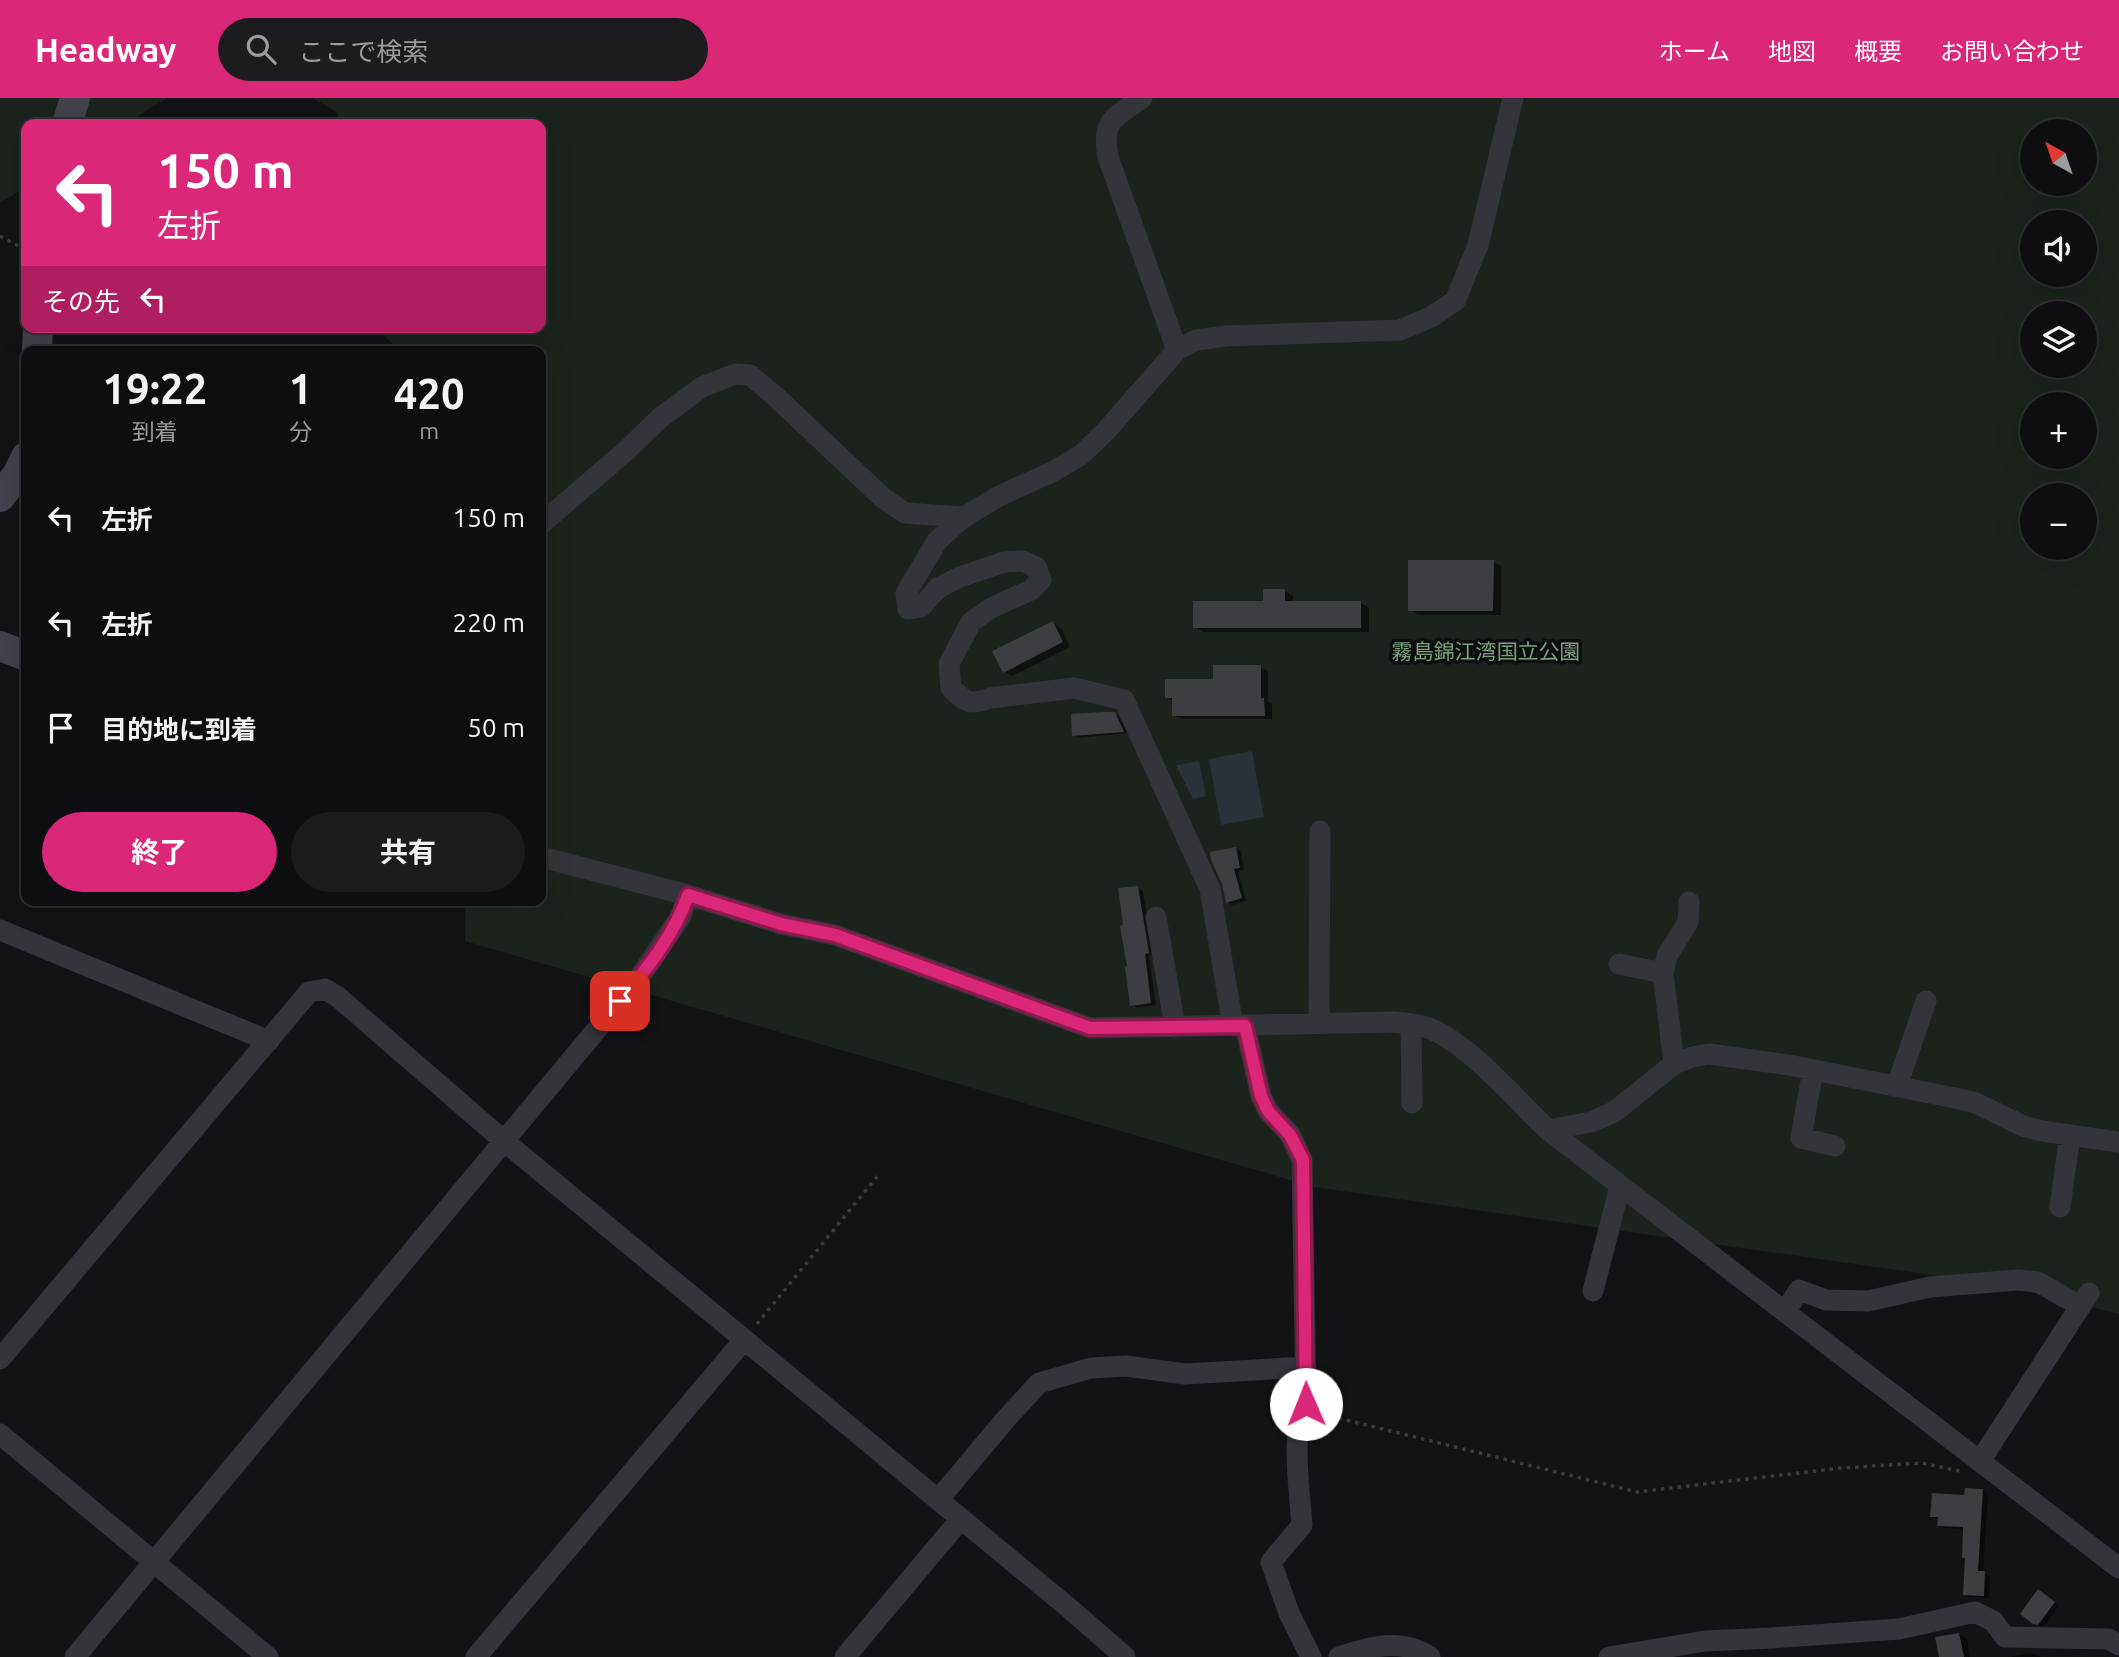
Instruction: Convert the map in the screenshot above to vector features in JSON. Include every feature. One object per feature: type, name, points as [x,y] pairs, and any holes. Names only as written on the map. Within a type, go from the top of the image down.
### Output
[{"type":"street","points":[[69,119],[75,98]]},
{"type":"street","points":[[1311,1657],[1289,1613],[1271,1562],[1302,1525],[1297,1447],[1306,1404],[1303,1160],[1290,1135],[1268,1111],[1261,1096],[1239,1026],[1210,889],[1124,700],[1074,688],[990,698],[978,703],[964,701],[951,688],[949,664],[971,622],[991,608],[1031,590],[1041,580],[1036,567],[1023,561],[1004,562],[982,569],[938,588],[920,607],[908,609],[906,593],[937,541],[964,517],[999,496],[1052,472],[1081,455],[1177,351],[1196,340],[1226,336],[1400,330],[1431,317],[1455,301],[1478,245],[1513,98]]},
{"type":"street","points":[[1135,100],[1110,122],[1105,138],[1108,157],[1177,351]]},
{"type":"street","points":[[546,520],[660,418],[702,387],[735,374],[750,376],[775,396],[883,498],[905,513],[964,517]]},
{"type":"street","points":[[0,497],[21,468]]},
{"type":"street","points":[[0,646],[21,654]]},
{"type":"street","points":[[1319,1023],[1320,831]]},
{"type":"street","points":[[546,858],[688,895],[781,924],[835,935],[1090,1028],[1394,1022],[1426,1027],[1454,1041],[1548,1130],[2119,1568]]},
{"type":"street","points":[[75,1657],[637,981],[681,916],[688,895]]},
{"type":"street","points":[[1674,1064],[1663,973],[1667,956],[1688,922],[1689,902]]},
{"type":"street","points":[[1156,917],[1175,1027]]},
{"type":"street","points":[[0,930],[269,1041]]},
{"type":"street","points":[[1619,964],[1663,973]]},
{"type":"street","points":[[0,1359],[309,992],[326,989],[1125,1657]]},
{"type":"street","points":[[1898,1086],[1926,1001]]},
{"type":"street","points":[[1411,1025],[1412,1103]]},
{"type":"street","points":[[1548,1130],[1591,1122],[1614,1112],[1674,1064],[1692,1056],[1709,1054],[1898,1086],[1976,1103],[2023,1126],[2119,1142]]},
{"type":"street","points":[[1813,1070],[1801,1138],[1835,1146]]},
{"type":"street","points":[[2060,1207],[2070,1135]]},
{"type":"street","points":[[1593,1291],[1620,1186]]},
{"type":"street","points":[[1785,1312],[1799,1290],[1826,1300],[1868,1301],[1930,1287],[2018,1280],[2038,1282],[2085,1300],[1983,1464]]},
{"type":"street","points":[[476,1657],[744,1340]]},
{"type":"street","points":[[938,1500],[1039,1383],[1091,1368],[1126,1366],[1185,1374],[1306,1367]]},
{"type":"street","points":[[0,1434],[268,1657]]},
{"type":"street","points":[[845,1657],[960,1520]]},
{"type":"street","points":[[1609,1657],[1705,1641],[1899,1629],[1975,1612],[1993,1621],[2005,1637],[2109,1639],[2119,1645]]},
{"type":"street","points":[[1339,1657],[1389,1644],[1418,1649],[1430,1657]]},
{"type":"path","points":[[0,236],[21,247]]},
{"type":"path","points":[[744,1340],[880,1173]]},
{"type":"path","points":[[1303,1410],[1637,1492],[1841,1468],[1922,1463],[1976,1474],[1983,1464]]},
{"type":"green space","points":[[0,98],[167,98],[133,119],[21,119],[21,190],[0,203]]},
{"type":"green space","name":"霧島錦江湾国立公園","points":[[313,98],[2119,98],[2119,1314],[2002,1285],[1314,1187],[465,941],[465,906],[546,906],[546,346],[395,346],[381,333],[546,333],[546,119],[338,119],[338,113]]},
{"type":"shaded area","points":[[1252,751],[1264,817],[1221,825],[1209,759]]},
{"type":"shaded area","points":[[1199,761],[1206,796],[1193,799],[1176,765]]},
{"type":"building","points":[[1408,560],[1494,560],[1493,611],[1408,611]]},
{"type":"building","points":[[1263,589],[1285,589],[1285,601],[1361,601],[1361,628],[1193,628],[1193,601],[1263,601]]},
{"type":"building","points":[[1053,621],[1063,642],[1003,673],[992,651]]},
{"type":"building","points":[[1213,665],[1261,665],[1261,698],[1264,698],[1265,716],[1172,716],[1172,698],[1165,698],[1165,679],[1213,679]]},
{"type":"building","points":[[1115,712],[1124,732],[1072,736],[1071,714]]},
{"type":"building","points":[[1236,847],[1240,868],[1234,869],[1242,898],[1226,903],[1210,852]]},
{"type":"building","points":[[1138,886],[1149,953],[1145,954],[1151,1003],[1130,1006],[1118,888]]},
{"type":"building","points":[[1965,1488],[1983,1489],[1978,1571],[1985,1571],[1984,1596],[1963,1595],[1963,1527],[1937,1526],[1938,1517],[1930,1517],[1932,1493],[1964,1495]]},
{"type":"building","points":[[2038,1589],[2055,1602],[2038,1625],[2020,1614]]},
{"type":"building","points":[[1959,1633],[1964,1657],[1939,1657],[1935,1637]]},
{"type":"route","points":[[620,1001],[637,981],[681,916],[688,895],[781,924],[835,935],[1090,1028],[1245,1026],[1261,1096],[1268,1111],[1290,1135],[1303,1160],[1306,1404]]}]
